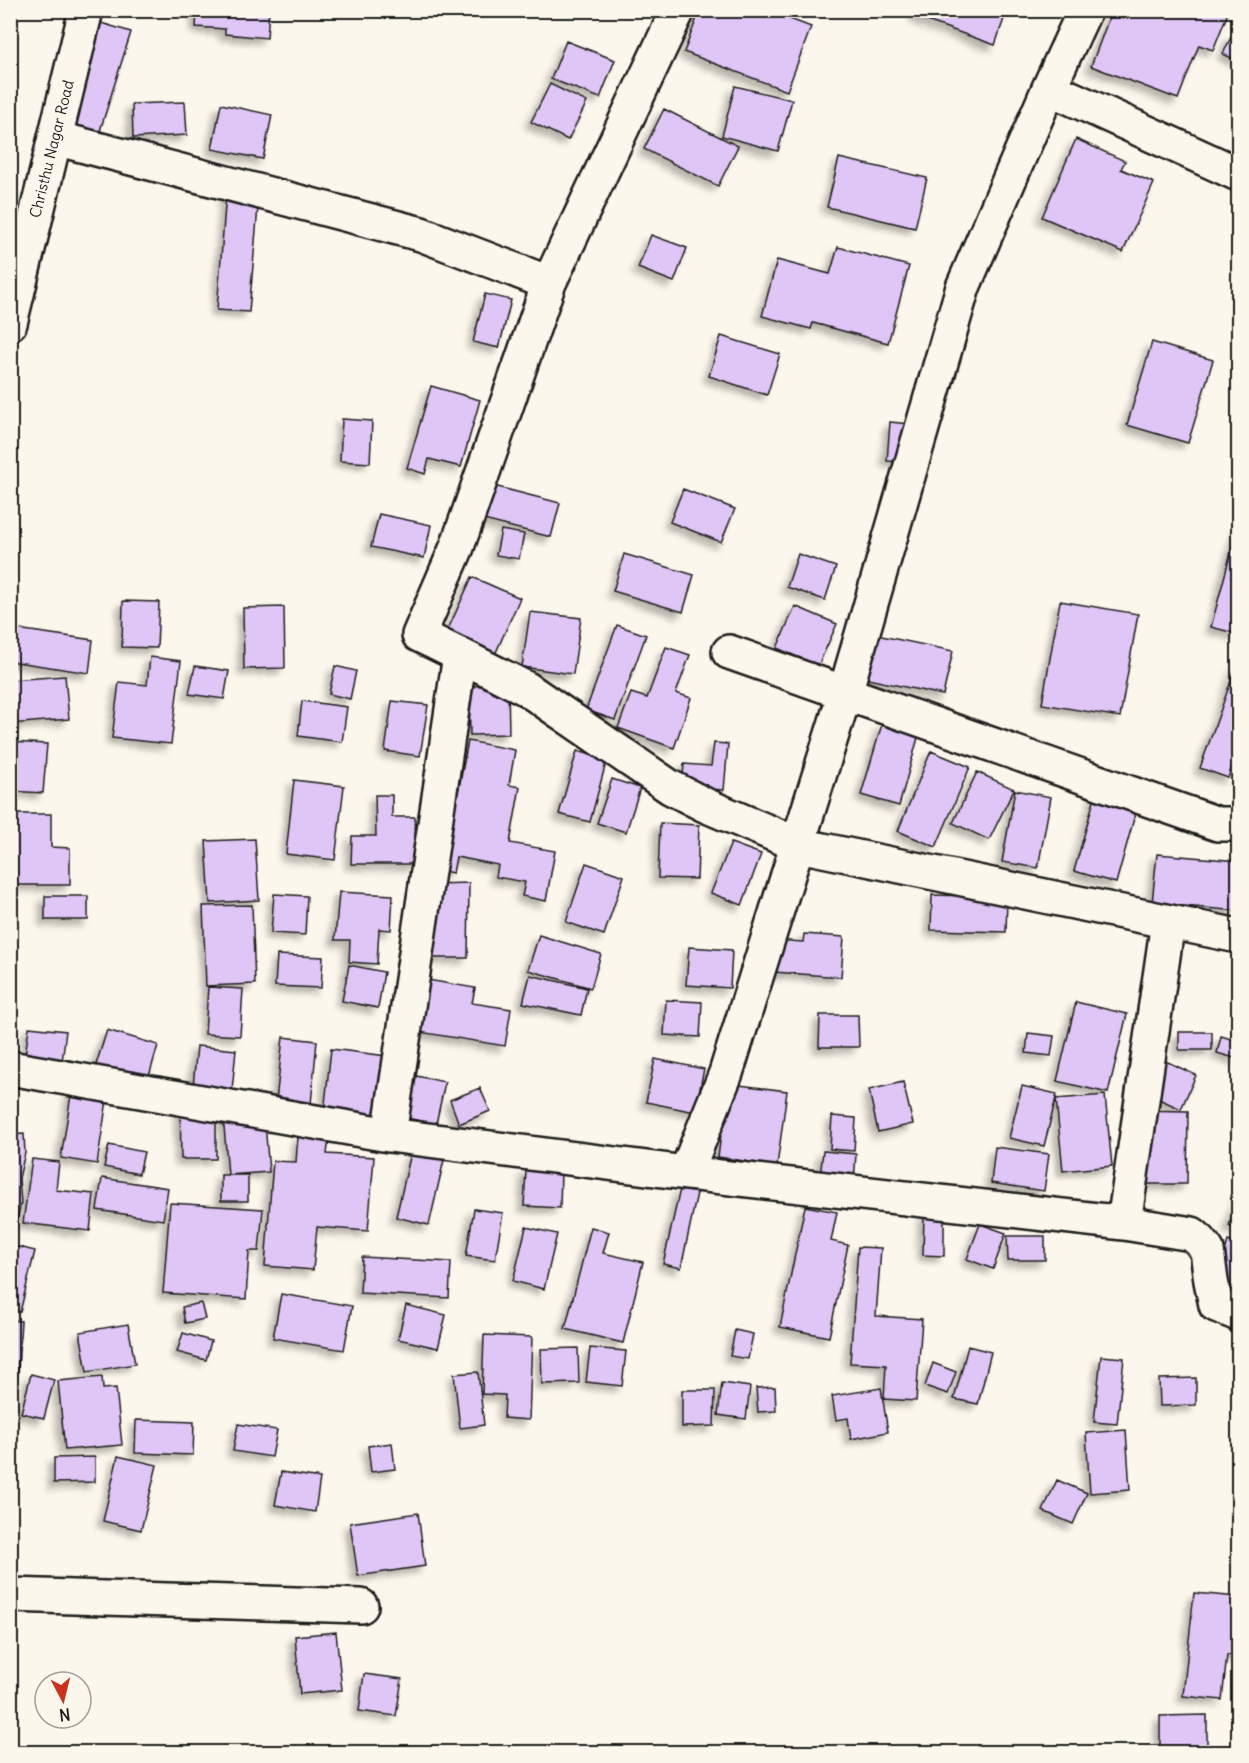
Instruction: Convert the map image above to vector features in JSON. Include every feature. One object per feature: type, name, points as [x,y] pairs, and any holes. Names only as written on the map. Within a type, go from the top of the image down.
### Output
[{"type":"street","name":"Christhu Nagar Road","points":[[10,323],[86,10]]},
{"type":"street","points":[[678,10],[549,283],[457,547],[419,635],[527,689],[670,786],[705,805],[799,845],[1239,936]]},
{"type":"street","points":[[686,1173],[726,1073],[799,845],[963,287],[1085,10]]},
{"type":"street","points":[[1049,88],[1239,174]]},
{"type":"street","points":[[55,138],[421,234],[549,283]]},
{"type":"street","points":[[729,652],[1218,824],[1239,824]]},
{"type":"street","points":[[389,1135],[460,655]]},
{"type":"street","points":[[1124,1223],[1168,922]]},
{"type":"street","points":[[10,1068],[389,1135],[686,1173],[1124,1223],[1192,1234],[1208,1250],[1216,1305],[1239,1314]]},
{"type":"street","points":[[10,1595],[362,1606]]},
{"type":"building","points":[[197,10],[269,10],[267,38],[225,34],[225,29],[196,27]]},
{"type":"building","points":[[700,10],[766,10],[811,27],[787,91],[684,52]]},
{"type":"building","points":[[918,10],[1007,10],[995,45],[916,17]]},
{"type":"building","points":[[1112,10],[1229,10],[1213,50],[1199,45],[1178,99],[1091,66]]},
{"type":"building","points":[[88,19],[131,32],[99,134],[56,121]]},
{"type":"building","points":[[1232,35],[1238,38],[1238,61],[1223,54]]},
{"type":"building","points":[[566,41],[615,60],[600,98],[551,79]]},
{"type":"building","points":[[550,84],[587,102],[568,140],[531,122]]},
{"type":"building","points":[[735,86],[792,100],[778,151],[722,136]]},
{"type":"building","points":[[185,102],[187,135],[133,138],[132,104]]},
{"type":"building","points":[[221,104],[272,115],[263,159],[212,149]]},
{"type":"building","points":[[664,109],[738,146],[718,186],[644,149]]},
{"type":"building","points":[[1076,139],[1125,161],[1121,169],[1154,183],[1123,252],[1042,217]]},
{"type":"building","points":[[839,158],[927,178],[915,228],[827,207]]},
{"type":"building","points":[[226,193],[259,195],[249,312],[217,310]]},
{"type":"building","points":[[651,235],[687,248],[674,282],[638,268]]},
{"type":"building","points":[[838,247],[909,266],[888,343],[813,323],[811,329],[762,316],[777,260],[830,274]]},
{"type":"building","points":[[485,294],[511,300],[499,348],[473,342]]},
{"type":"building","points":[[721,336],[780,354],[767,395],[709,376]]},
{"type":"building","points":[[1152,342],[1213,360],[1188,443],[1127,425]]},
{"type":"building","points":[[431,386],[480,400],[461,467],[429,459],[425,474],[407,468]]},
{"type":"building","points":[[342,419],[372,421],[370,463],[340,461]]},
{"type":"building","points":[[890,422],[909,424],[906,462],[887,461]]},
{"type":"building","points":[[478,482],[560,503],[551,537],[468,516]]},
{"type":"building","points":[[683,489],[735,509],[721,542],[670,522]]},
{"type":"building","points":[[379,514],[431,525],[424,558],[371,547]]},
{"type":"building","points":[[1238,526],[1238,634],[1211,627]]},
{"type":"building","points":[[501,530],[524,534],[519,559],[496,555]]},
{"type":"building","points":[[624,554],[694,575],[683,612],[613,591]]},
{"type":"building","points":[[798,554],[836,567],[825,600],[787,587]]},
{"type":"building","points":[[472,577],[520,598],[493,659],[444,638]]},
{"type":"building","points":[[123,601],[159,602],[157,648],[122,647]]},
{"type":"building","points":[[1060,601],[1138,614],[1120,717],[1042,704]]},
{"type":"building","points":[[795,606],[837,624],[818,666],[777,648]]},
{"type":"building","points":[[284,607],[285,668],[244,669],[243,608]]},
{"type":"building","points":[[530,612],[581,618],[573,674],[522,667]]},
{"type":"building","points":[[617,625],[646,635],[615,720],[586,710]]},
{"type":"building","points":[[10,628],[93,640],[89,673],[10,661]]},
{"type":"building","points":[[872,634],[953,651],[943,695],[863,678]]},
{"type":"building","points":[[666,647],[690,655],[676,693],[691,698],[674,748],[618,728],[631,693],[647,698]]},
{"type":"building","points":[[150,657],[181,661],[171,744],[112,738],[119,682],[147,685]]},
{"type":"building","points":[[1237,664],[1238,750],[1228,778],[1200,768]]},
{"type":"building","points":[[195,666],[229,671],[224,699],[189,694]]},
{"type":"building","points":[[335,666],[356,671],[350,699],[329,694]]},
{"type":"building","points":[[65,676],[69,719],[10,724],[10,680]]},
{"type":"building","points":[[508,685],[509,734],[470,735],[469,686]]},
{"type":"building","points":[[302,701],[347,707],[342,742],[298,736]]},
{"type":"building","points":[[392,701],[428,705],[420,756],[385,751]]},
{"type":"building","points":[[882,724],[919,734],[899,806],[861,795]]},
{"type":"building","points":[[468,741],[515,750],[509,785],[520,787],[510,843],[555,851],[546,901],[522,896],[525,882],[496,877],[498,865],[456,857],[453,873],[443,871]]},
{"type":"building","points":[[10,742],[47,744],[43,793],[10,791]]},
{"type":"building","points":[[714,743],[728,744],[724,790],[682,787],[684,764],[711,766]]},
{"type":"building","points":[[577,751],[607,759],[590,822],[559,814]]},
{"type":"building","points":[[931,751],[970,767],[936,847],[898,831]]},
{"type":"building","points":[[977,772],[1014,789],[989,840],[953,823]]},
{"type":"building","points":[[612,779],[640,788],[626,832],[597,823]]},
{"type":"building","points":[[294,780],[344,786],[335,860],[286,854]]},
{"type":"building","points":[[1015,790],[1051,797],[1038,868],[1002,862]]},
{"type":"building","points":[[1096,793],[1138,804],[1116,883],[1074,871]]},
{"type":"building","points":[[375,795],[392,795],[392,817],[415,817],[416,864],[351,864],[352,836],[376,836]]},
{"type":"building","points":[[10,814],[51,814],[51,847],[70,848],[70,885],[10,885]]},
{"type":"building","points":[[660,823],[699,825],[697,879],[658,878]]},
{"type":"building","points":[[255,839],[259,900],[210,903],[206,841]]},
{"type":"building","points":[[731,843],[761,854],[742,905],[711,893]]},
{"type":"building","points":[[1157,854],[1238,861],[1238,911],[1152,903]]},
{"type":"building","points":[[586,863],[624,876],[604,935],[566,922]]},
{"type":"building","points":[[469,883],[468,958],[432,958],[433,884]]},
{"type":"building","points":[[339,892],[393,895],[391,930],[379,929],[377,964],[349,962],[350,940],[335,940]]},
{"type":"building","points":[[274,894],[307,896],[305,935],[271,933]]},
{"type":"building","points":[[932,895],[1007,897],[1006,932],[931,930]]},
{"type":"building","points":[[45,896],[88,896],[88,920],[45,920]]},
{"type":"building","points":[[252,905],[255,984],[206,986],[203,906]]},
{"type":"building","points":[[804,934],[844,937],[841,977],[760,971],[762,939],[803,942]]},
{"type":"building","points":[[539,935],[601,954],[591,988],[528,970]]},
{"type":"building","points":[[689,947],[732,950],[730,988],[686,985]]},
{"type":"building","points":[[277,955],[323,957],[321,988],[275,986]]},
{"type":"building","points":[[349,965],[384,972],[378,1008],[342,1001]]},
{"type":"building","points":[[530,975],[587,988],[581,1015],[523,1003]]},
{"type":"building","points":[[416,978],[475,988],[472,1003],[511,1009],[505,1046],[407,1030]]},
{"type":"building","points":[[208,987],[243,989],[240,1036],[205,1034]]},
{"type":"building","points":[[666,1000],[702,1002],[700,1037],[664,1035]]},
{"type":"building","points":[[1076,1002],[1127,1014],[1108,1093],[1057,1081]]},
{"type":"building","points":[[820,1015],[858,1015],[859,1047],[819,1047]]},
{"type":"building","points":[[10,1022],[18,1023],[12,1057],[10,1057]]},
{"type":"building","points":[[29,1027],[66,1031],[61,1069],[24,1064]]},
{"type":"building","points":[[107,1030],[158,1045],[147,1083],[95,1068]]},
{"type":"building","points":[[1179,1032],[1212,1032],[1212,1050],[1179,1050]]},
{"type":"building","points":[[1028,1033],[1054,1036],[1051,1056],[1026,1053]]},
{"type":"building","points":[[1221,1036],[1238,1041],[1238,1059],[1217,1053]]},
{"type":"building","points":[[283,1037],[317,1041],[311,1104],[276,1101]]},
{"type":"building","points":[[197,1046],[236,1050],[232,1090],[193,1086]]},
{"type":"building","points":[[331,1049],[387,1056],[379,1120],[324,1113]]},
{"type":"building","points":[[1157,1057],[1196,1075],[1181,1109],[1141,1091]]},
{"type":"building","points":[[655,1059],[704,1069],[695,1112],[646,1102]]},
{"type":"building","points":[[407,1074],[445,1082],[436,1124],[397,1116]]},
{"type":"building","points":[[903,1082],[913,1124],[878,1132],[869,1090]]},
{"type":"building","points":[[731,1084],[787,1091],[777,1166],[718,1157]]},
{"type":"building","points":[[1022,1086],[1057,1094],[1044,1146],[1009,1138]]},
{"type":"building","points":[[480,1088],[490,1111],[459,1124],[450,1100]]},
{"type":"building","points":[[72,1089],[108,1094],[97,1164],[61,1158]]},
{"type":"building","points":[[1105,1095],[1112,1166],[1063,1171],[1056,1099]]},
{"type":"building","points":[[180,1100],[216,1100],[216,1159],[181,1159]]},
{"type":"building","points":[[1136,1110],[1188,1111],[1187,1184],[1134,1184]]},
{"type":"building","points":[[264,1111],[269,1172],[228,1175],[223,1114]]},
{"type":"building","points":[[832,1116],[856,1118],[854,1151],[830,1149]]},
{"type":"building","points":[[24,1134],[25,1153],[19,1178],[21,1203],[11,1245],[35,1251],[20,1312],[10,1310],[10,1135]]},
{"type":"building","points":[[298,1136],[329,1138],[327,1154],[374,1157],[368,1231],[317,1227],[313,1270],[265,1266],[273,1161],[296,1162]]},
{"type":"building","points":[[109,1145],[144,1152],[139,1174],[104,1167]]},
{"type":"building","points":[[995,1147],[1049,1154],[1044,1191],[991,1183]]},
{"type":"building","points":[[823,1151],[856,1154],[854,1181],[820,1177]]},
{"type":"building","points":[[411,1153],[444,1160],[429,1225],[396,1217]]},
{"type":"building","points":[[32,1159],[59,1162],[56,1190],[94,1194],[90,1231],[23,1223]]},
{"type":"building","points":[[526,1170],[561,1171],[560,1208],[524,1206]]},
{"type":"building","points":[[221,1175],[248,1175],[248,1201],[221,1201]]},
{"type":"building","points":[[102,1178],[168,1188],[163,1220],[97,1210]]},
{"type":"building","points":[[680,1189],[697,1193],[681,1268],[663,1264]]},
{"type":"building","points":[[1238,1195],[1238,1229],[1229,1226]]},
{"type":"building","points":[[170,1203],[263,1209],[259,1251],[249,1251],[246,1299],[163,1293]]},
{"type":"building","points":[[805,1206],[837,1212],[831,1241],[848,1245],[829,1337],[780,1327]]},
{"type":"building","points":[[474,1209],[503,1213],[495,1260],[466,1256]]},
{"type":"building","points":[[924,1214],[944,1214],[944,1256],[923,1255]]},
{"type":"building","points":[[980,1224],[1006,1233],[993,1269],[967,1259]]},
{"type":"building","points":[[526,1227],[557,1234],[544,1289],[513,1281]]},
{"type":"building","points":[[591,1227],[609,1232],[603,1253],[643,1262],[623,1343],[565,1329]]},
{"type":"building","points":[[1007,1236],[1045,1236],[1045,1260],[1008,1260]]},
{"type":"building","points":[[1228,1241],[1238,1244],[1238,1294],[1215,1287]]},
{"type":"building","points":[[858,1247],[881,1248],[876,1316],[922,1319],[916,1401],[884,1399],[886,1365],[850,1363]]},
{"type":"building","points":[[362,1257],[451,1262],[449,1298],[360,1293]]},
{"type":"building","points":[[281,1294],[352,1306],[344,1350],[273,1338]]},
{"type":"building","points":[[201,1303],[205,1319],[185,1323],[182,1307]]},
{"type":"building","points":[[406,1305],[446,1315],[438,1348],[398,1339]]},
{"type":"building","points":[[10,1320],[21,1321],[15,1415],[10,1415]]},
{"type":"building","points":[[128,1324],[135,1364],[87,1372],[80,1332]]},
{"type":"building","points":[[735,1330],[753,1334],[748,1359],[730,1356]]},
{"type":"building","points":[[183,1333],[211,1341],[206,1360],[177,1352]]},
{"type":"building","points":[[484,1335],[532,1337],[529,1420],[504,1418],[505,1395],[482,1394]]},
{"type":"building","points":[[968,1346],[991,1352],[978,1404],[954,1399]]},
{"type":"building","points":[[578,1348],[579,1383],[542,1384],[541,1349]]},
{"type":"building","points":[[590,1348],[626,1351],[622,1386],[586,1382]]},
{"type":"building","points":[[1101,1356],[1124,1358],[1117,1424],[1094,1422]]},
{"type":"building","points":[[933,1363],[956,1372],[948,1394],[925,1386]]},
{"type":"building","points":[[478,1372],[484,1425],[460,1428],[454,1374]]},
{"type":"building","points":[[31,1374],[54,1380],[44,1418],[21,1413]]},
{"type":"building","points":[[102,1377],[103,1389],[116,1388],[122,1445],[65,1450],[58,1381]]},
{"type":"building","points":[[1196,1378],[1196,1405],[1160,1406],[1159,1379]]},
{"type":"building","points":[[722,1383],[750,1387],[746,1419],[718,1415]]},
{"type":"building","points":[[775,1387],[776,1411],[758,1412],[756,1388]]},
{"type":"building","points":[[881,1388],[888,1432],[851,1439],[848,1418],[836,1420],[832,1396]]},
{"type":"building","points":[[682,1390],[715,1390],[714,1426],[682,1427]]},
{"type":"building","points":[[136,1420],[194,1422],[193,1455],[135,1453]]},
{"type":"building","points":[[238,1424],[277,1430],[272,1457],[233,1451]]},
{"type":"building","points":[[1126,1430],[1130,1490],[1090,1493],[1086,1433]]},
{"type":"building","points":[[392,1443],[395,1469],[371,1472],[368,1446]]},
{"type":"building","points":[[118,1456],[157,1465],[141,1530],[103,1521]]},
{"type":"building","points":[[95,1457],[95,1482],[54,1483],[54,1458]]},
{"type":"building","points":[[281,1472],[320,1478],[315,1512],[275,1505]]},
{"type":"building","points":[[1057,1480],[1087,1493],[1073,1524],[1043,1511]]},
{"type":"building","points":[[418,1513],[425,1566],[358,1576],[350,1523]]},
{"type":"building","points":[[1194,1593],[1238,1597],[1238,1656],[1227,1655],[1222,1700],[1183,1696]]},
{"type":"building","points":[[336,1632],[342,1690],[300,1694],[295,1636]]},
{"type":"building","points":[[364,1674],[402,1679],[396,1716],[359,1711]]},
{"type":"building","points":[[1207,1715],[1207,1752],[1160,1752],[1160,1716]]}]
